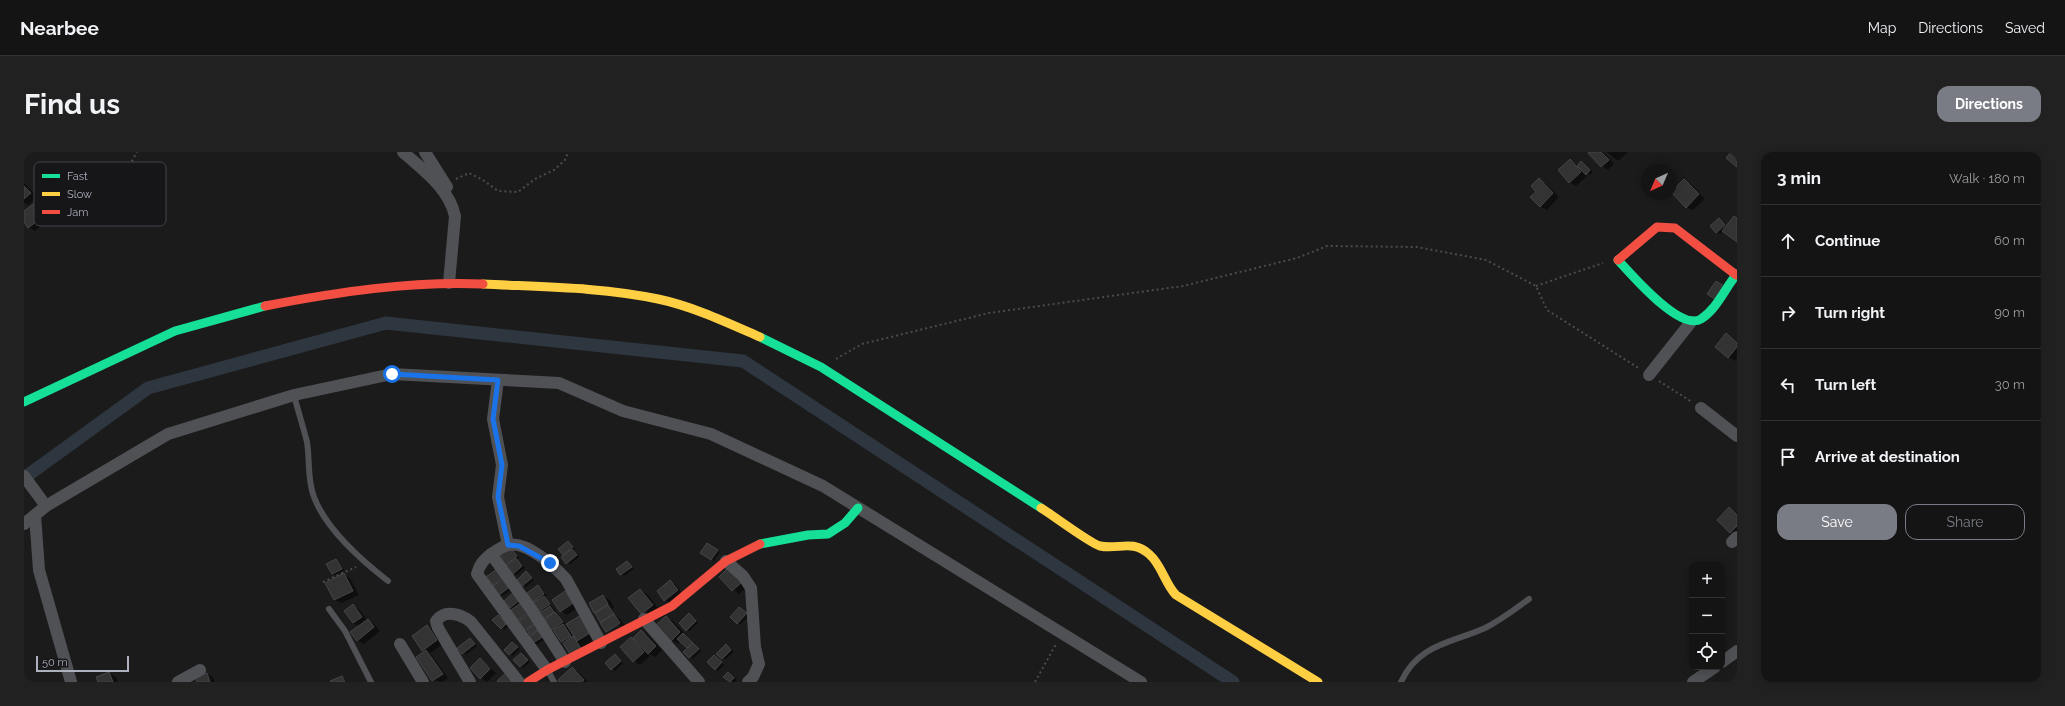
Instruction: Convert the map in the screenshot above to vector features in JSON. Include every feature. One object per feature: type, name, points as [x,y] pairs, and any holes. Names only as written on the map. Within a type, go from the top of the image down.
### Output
[{"type":"street","points":[[403,152],[422,168],[449,198]]},
{"type":"street","points":[[425,152],[446,185],[455,216],[449,283]]},
{"type":"street","points":[[1666,226],[1675,228],[1736,274],[1705,316],[1697,321],[1691,322],[1682,319],[1669,310],[1617,259],[1657,227],[1666,226]]},
{"type":"street","points":[[24,402],[175,331],[258,307],[332,293],[449,283],[570,288],[622,292],[660,299],[722,320],[776,344],[821,367],[953,450],[1099,546],[1132,545],[1149,554],[1156,562],[1171,590],[1176,595],[1318,682]]},
{"type":"street","points":[[1649,375],[1691,322]]},
{"type":"street","points":[[24,524],[46,506],[168,434],[294,395],[392,374],[559,383],[623,411],[711,434],[824,486],[1141,682]]},
{"type":"street","points":[[498,380],[493,419],[502,465],[498,497],[508,545]]},
{"type":"street","points":[[1701,408],[1737,436]]},
{"type":"street","points":[[24,476],[46,506]]},
{"type":"street","points":[[528,682],[547,670],[672,606],[685,597],[726,560],[758,544],[808,535],[828,534],[845,523],[858,508]]},
{"type":"street","points":[[35,515],[40,570],[71,682]]},
{"type":"street","points":[[547,670],[478,578],[478,569],[491,554],[508,545],[519,546],[532,552],[550,563],[566,579],[601,642]]},
{"type":"street","points":[[491,554],[531,609],[565,662]]},
{"type":"street","points":[[726,560],[746,579],[751,588],[755,647],[759,664],[753,677],[748,682]]},
{"type":"street","points":[[470,682],[438,628],[436,621],[438,618],[453,613],[465,617],[471,622],[519,682]]},
{"type":"street","points":[[644,619],[699,682]]},
{"type":"street","points":[[400,644],[423,682]]},
{"type":"street","points":[[1725,660],[1737,651]]},
{"type":"street","points":[[178,682],[200,670]]},
{"type":"street","points":[[1693,682],[1710,670]]},
{"type":"lane","points":[[294,395],[307,443],[307,464],[314,497],[318,506],[344,542],[365,563],[388,581]]},
{"type":"lane","points":[[1401,682],[1419,656],[1440,644],[1487,627],[1529,599]]},
{"type":"lane","points":[[329,609],[345,631],[371,682]]},
{"type":"lane","points":[[547,670],[554,682]]},
{"type":"path","points":[[131,162],[137,152]]},
{"type":"path","points":[[446,185],[469,173],[483,180],[498,191],[518,192],[535,179],[554,170],[565,160],[568,152]]},
{"type":"path","points":[[821,367],[862,344],[989,313],[1183,286],[1297,258],[1327,246],[1417,247],[1486,260],[1536,286],[1547,310],[1701,408]]},
{"type":"path","points":[[1536,286],[1617,259]]},
{"type":"path","points":[[323,582],[365,563]]},
{"type":"path","points":[[1036,682],[1062,632]]},
{"type":"building","points":[[1601,152],[1609,160],[1601,167],[1588,153]]},
{"type":"building","points":[[1731,152],[1737,152],[1737,167],[1726,158]]},
{"type":"building","points":[[1570,159],[1581,172],[1569,183],[1558,170]]},
{"type":"building","points":[[1581,161],[1590,170],[1586,175],[1577,166]]},
{"type":"building","points":[[1539,178],[1553,193],[1540,207],[1530,197],[1536,192],[1531,186]]},
{"type":"building","points":[[1684,179],[1699,194],[1686,208],[1677,198],[1677,186]]},
{"type":"building","points":[[24,186],[31,193],[24,199]]},
{"type":"building","points":[[34,204],[34,223],[28,228],[24,222],[24,211]]},
{"type":"building","points":[[1734,216],[1737,218],[1737,242],[1722,231]]},
{"type":"building","points":[[1719,218],[1725,225],[1716,233],[1710,226]]},
{"type":"building","points":[[1716,281],[1724,286],[1716,300],[1707,294]]},
{"type":"building","points":[[1726,333],[1737,343],[1737,347],[1728,358],[1715,347]]},
{"type":"building","points":[[1729,507],[1737,515],[1737,526],[1730,533],[1717,520]]},
{"type":"building","points":[[568,541],[573,547],[563,555],[558,549]]},
{"type":"building","points":[[707,543],[718,550],[711,560],[700,553]]},
{"type":"building","points":[[510,547],[517,556],[506,565],[499,556]]},
{"type":"building","points":[[572,549],[577,555],[566,564],[561,557]]},
{"type":"building","points":[[516,558],[522,566],[513,574],[506,566]]},
{"type":"building","points":[[336,559],[342,569],[332,574],[326,564]]},
{"type":"building","points":[[627,561],[632,567],[620,575],[616,569]]},
{"type":"building","points":[[728,568],[742,582],[732,591],[719,577]]},
{"type":"building","points":[[497,569],[503,577],[493,585],[486,577]]},
{"type":"building","points":[[526,571],[532,578],[522,586],[517,580]]},
{"type":"building","points":[[344,573],[353,591],[334,600],[325,583]]},
{"type":"building","points":[[504,578],[511,586],[499,595],[493,586]]},
{"type":"building","points":[[670,580],[678,590],[664,601],[657,591]]},
{"type":"building","points":[[538,585],[544,594],[533,602],[527,593]]},
{"type":"building","points":[[640,589],[653,605],[641,614],[628,598]]},
{"type":"building","points":[[565,591],[573,603],[560,612],[552,600]]},
{"type":"building","points":[[514,592],[520,600],[510,608],[504,601]]},
{"type":"building","points":[[603,595],[608,604],[594,613],[589,603]]},
{"type":"building","points":[[544,596],[550,604],[539,611],[533,603]]},
{"type":"building","points":[[522,602],[529,612],[518,620],[511,610]]},
{"type":"building","points":[[353,604],[362,617],[353,623],[344,611]]},
{"type":"building","points":[[608,605],[614,614],[600,622],[595,613]]},
{"type":"building","points":[[550,606],[554,612],[544,619],[539,613]]},
{"type":"building","points":[[739,607],[747,613],[737,624],[730,617]]},
{"type":"building","points":[[555,612],[563,622],[551,630],[544,620]]},
{"type":"building","points":[[530,613],[536,623],[524,631],[517,622]]},
{"type":"building","points":[[689,613],[696,621],[686,631],[679,623]]},
{"type":"building","points":[[583,614],[593,631],[577,641],[566,624]]},
{"type":"building","points":[[614,614],[620,623],[606,632],[600,623]]},
{"type":"building","points":[[498,615],[506,624],[501,629],[492,620]]},
{"type":"building","points":[[666,616],[680,632],[671,641],[656,625]]},
{"type":"building","points":[[368,619],[374,627],[357,641],[350,632]]},
{"type":"building","points":[[536,623],[540,628],[530,635],[527,630]]},
{"type":"building","points":[[563,624],[571,636],[561,642],[553,630]]},
{"type":"building","points":[[427,625],[437,640],[422,651],[412,636]]},
{"type":"building","points":[[540,629],[544,636],[533,643],[529,637]]},
{"type":"building","points":[[641,630],[656,646],[648,654],[633,638]]},
{"type":"building","points":[[683,633],[693,643],[687,648],[677,639]]},
{"type":"building","points":[[573,636],[582,650],[572,657],[563,643]]},
{"type":"building","points":[[631,637],[644,652],[633,662],[620,647]]},
{"type":"building","points":[[470,638],[475,644],[462,654],[457,648]]},
{"type":"building","points":[[512,642],[518,647],[509,655],[504,650]]},
{"type":"building","points":[[693,643],[699,649],[689,658],[683,652]]},
{"type":"building","points":[[726,644],[731,650],[722,659],[716,654]]},
{"type":"building","points":[[426,650],[443,674],[432,681],[416,657]]},
{"type":"building","points":[[521,653],[528,660],[520,667],[513,660]]},
{"type":"building","points":[[615,654],[621,661],[611,670],[605,663]]},
{"type":"building","points":[[714,655],[722,662],[715,670],[707,662]]},
{"type":"building","points":[[480,658],[490,669],[480,679],[470,668]]},
{"type":"building","points":[[572,667],[584,680],[582,682],[559,682],[558,680]]},
{"type":"building","points":[[109,672],[113,682],[98,682],[96,677]]},
{"type":"building","points":[[507,672],[515,682],[497,681]]},
{"type":"building","points":[[728,672],[734,678],[730,682],[723,677]]},
{"type":"building","points":[[207,673],[210,682],[197,682],[195,676]]},
{"type":"building","points":[[342,676],[345,682],[330,681]]},
{"type":"waterway","points":[[24,478],[148,388],[386,323],[743,361],[1233,682]]},
{"type":"traffic: fast","points":[[1618,260],[1656,300],[1669,310],[1692,321],[1701,319],[1712,310],[1737,274]]},
{"type":"traffic: fast","points":[[24,402],[175,331],[265,306]]},
{"type":"traffic: fast","points":[[760,337],[821,367],[1041,508]]},
{"type":"traffic: fast","points":[[760,544],[808,535],[828,534],[845,523],[858,508]]},
{"type":"traffic: slow","points":[[483,284],[593,290],[658,299],[697,310],[760,337]]},
{"type":"traffic: slow","points":[[1041,508],[1095,544],[1107,547],[1131,546],[1143,550],[1153,558],[1172,591],[1176,595],[1318,682]]},
{"type":"traffic: jam","points":[[1618,260],[1657,227],[1675,228],[1736,275]]},
{"type":"traffic: jam","points":[[265,306],[346,292],[401,286],[428,284],[483,284]]},
{"type":"traffic: jam","points":[[528,682],[547,670],[672,606],[726,561],[760,544]]},
{"type":"route","points":[[392,374],[498,380],[493,419],[502,465],[498,497],[508,545],[519,546],[542,557],[550,563]]}]
